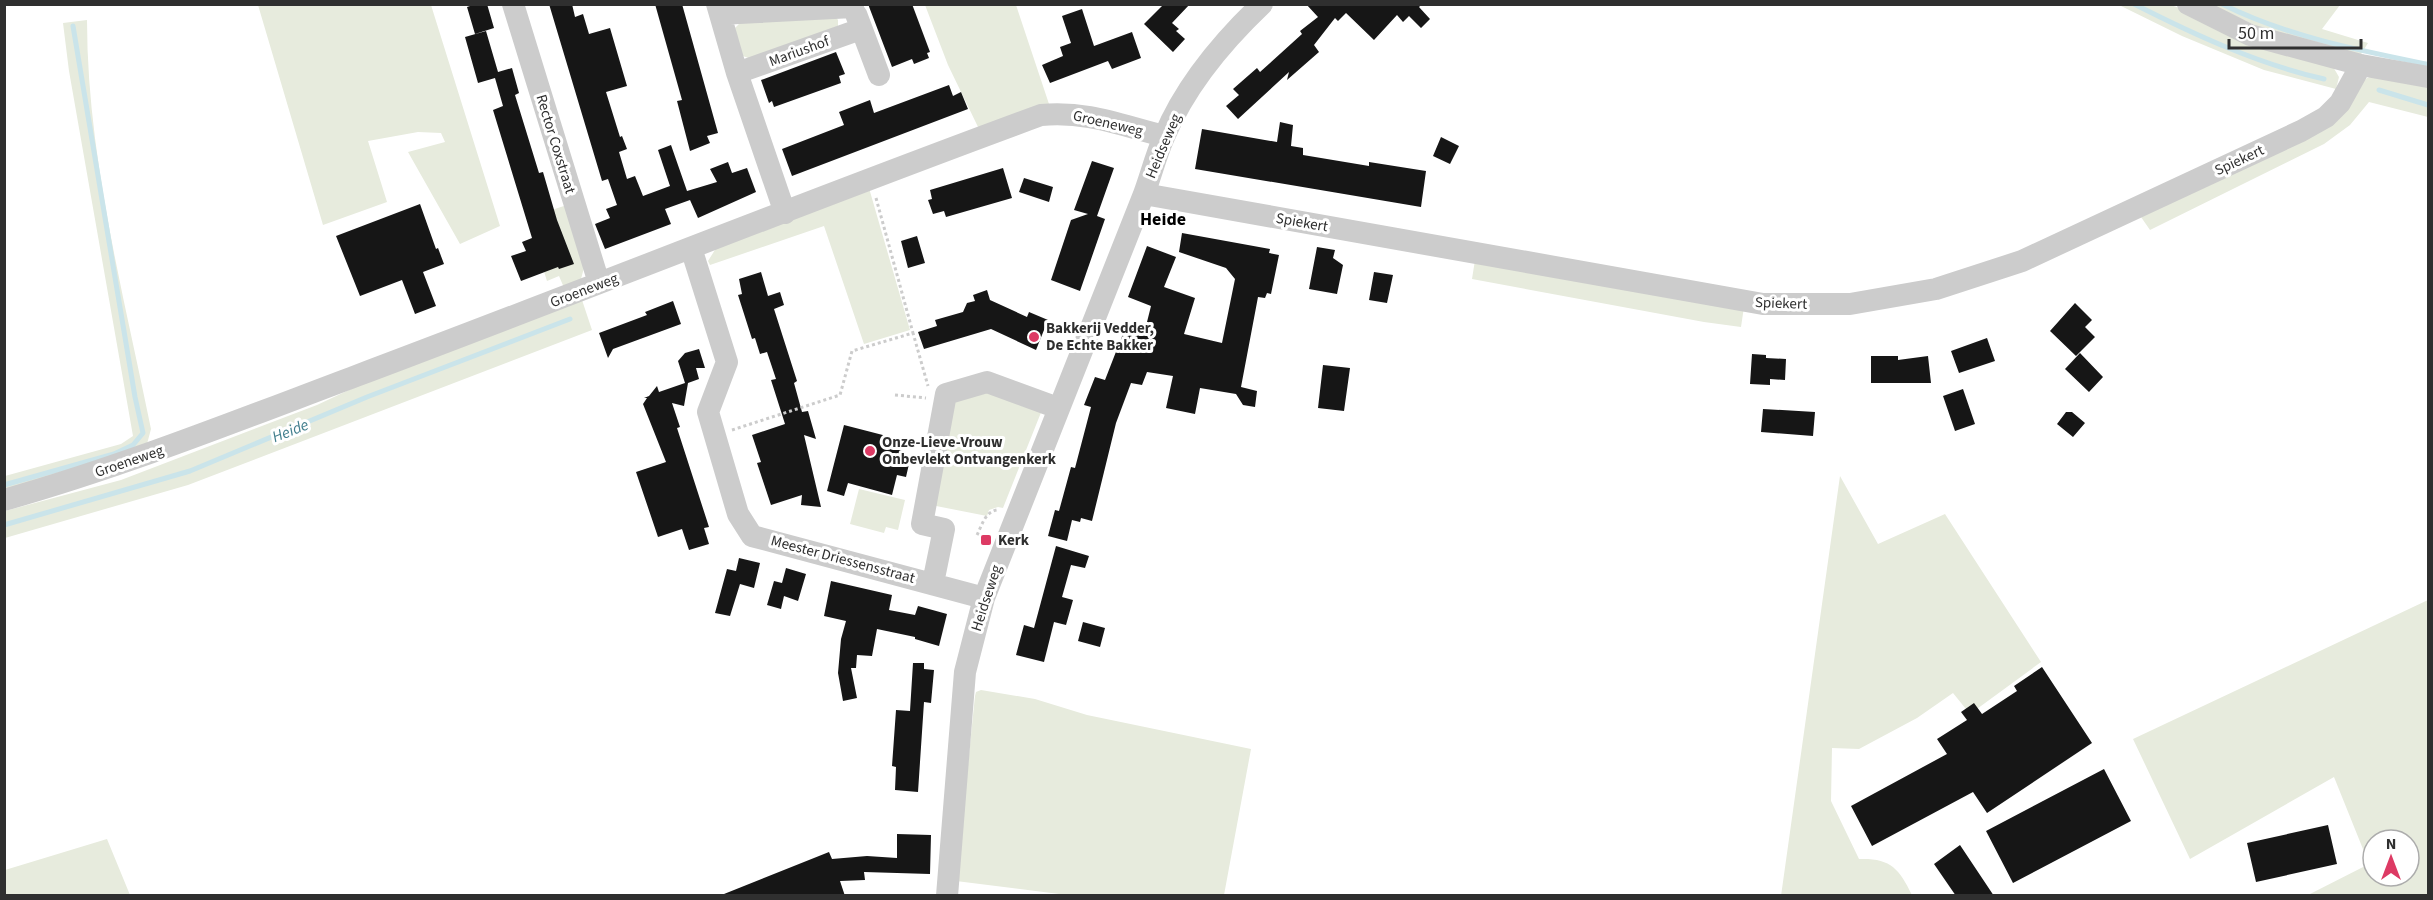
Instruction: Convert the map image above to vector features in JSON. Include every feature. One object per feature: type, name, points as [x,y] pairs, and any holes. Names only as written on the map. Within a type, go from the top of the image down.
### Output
[{"type":"street","name":"Rector Coxstraat","points":[[513,4],[599,283]]},
{"type":"street","name":"Heidseweg","points":[[947,896],[965,672],[984,598],[1144,194],[1164,136],[1189,90],[1212,58],[1236,29],[1262,4]]},
{"type":"street","points":[[2188,4],[2250,35],[2361,64],[2428,77]]},
{"type":"street","points":[[785,213],[737,73],[719,9],[853,6],[879,75]]},
{"type":"street","name":"Mariushof","points":[[737,73],[861,29]]},
{"type":"street","name":"Spiekert","points":[[1144,194],[1764,304],[1850,304],[1936,289],[2022,261],[2301,131],[2326,117],[2340,103],[2361,64]]},
{"type":"street","name":"Groeneweg","points":[[4,500],[67,482],[160,450],[487,328],[599,283],[1041,115],[1068,113],[1097,117],[1164,136]]},
{"type":"street","name":"Meester Driessensstraat","points":[[691,248],[727,362],[708,412],[738,514],[752,536],[984,598]]},
{"type":"street","points":[[933,583],[944,529],[922,524],[938,398],[946,393],[987,382],[1058,408]]},
{"type":"path","points":[[870,180],[913,333],[938,398],[895,395]]},
{"type":"path","points":[[715,435],[840,395],[852,351],[913,333]]},
{"type":"shaded area","points":[[258,5],[431,5],[500,226],[460,244],[408,152],[445,142],[441,133],[418,132],[368,141],[387,202],[323,225]]},
{"type":"shaded area","points":[[925,5],[1016,5],[1050,107],[979,129],[948,65]]},
{"type":"shaded area","points":[[2119,5],[2171,5],[2332,65],[2339,77],[2336,89],[2264,70],[2182,36]]},
{"type":"shaded area","points":[[2212,5],[2340,5],[2322,29],[2368,43],[2358,59],[2267,31]]},
{"type":"shaded area","points":[[836,17],[838,26],[754,60],[740,55],[735,28],[743,20]]},
{"type":"shaded area","points":[[87,20],[93,123],[100,175],[151,429],[147,444],[5,492],[5,476],[121,444],[133,436],[69,71],[63,23]]},
{"type":"shaded area","points":[[2380,74],[2428,86],[2428,117],[2369,102],[2350,125],[2324,144],[2150,230],[2141,217],[2291,144],[2367,78]]},
{"type":"shaded area","points":[[869,188],[910,330],[864,344],[824,226],[710,265],[708,261],[718,245]]},
{"type":"shaded area","points":[[567,205],[585,264],[581,279],[565,290],[559,276],[547,281],[527,218]]},
{"type":"shaded area","points":[[1475,260],[1744,307],[1741,327],[1472,279]]},
{"type":"shaded area","points":[[582,300],[592,330],[188,485],[5,538],[5,511],[121,480],[317,405],[368,381]]},
{"type":"shaded area","points":[[983,386],[1042,410],[1003,508],[989,510],[987,516],[931,505],[950,405]]},
{"type":"shaded area","points":[[1840,476],[1878,544],[1945,514],[2041,662],[1970,714],[1953,693],[1917,718],[1859,749],[1832,748],[1831,801],[1859,859],[1879,860],[1892,866],[1903,878],[1912,895],[1781,896]]},
{"type":"shaded area","points":[[859,489],[905,500],[898,530],[886,527],[884,533],[850,524]]},
{"type":"shaded area","points":[[2428,600],[2428,895],[2308,895],[2361,868],[2361,888],[2421,888],[2421,828],[2361,828],[2361,844],[2334,777],[2190,859],[2133,739]]},
{"type":"shaded area","points":[[981,690],[1035,699],[1087,715],[1251,749],[1224,895],[1075,896],[956,881],[975,696],[976,692]]},
{"type":"shaded area","points":[[107,839],[130,895],[5,895],[5,870]]},
{"type":"building","points":[[487,4],[494,28],[475,34],[467,7]]},
{"type":"building","points":[[549,4],[572,4],[575,17],[583,14],[589,34],[610,28],[627,86],[606,92],[620,137],[622,136],[627,149],[619,152],[627,179],[635,176],[643,196],[670,186],[658,150],[671,145],[687,191],[717,182],[710,169],[728,162],[732,173],[747,168],[756,192],[698,218],[690,200],[665,209],[671,224],[605,249],[595,224],[610,218],[606,209],[617,205],[608,179],[602,181]]},
{"type":"building","points":[[655,4],[682,4],[718,133],[707,136],[710,143],[690,151],[677,101],[682,100]]},
{"type":"building","points":[[868,4],[912,4],[930,52],[927,53],[929,58],[914,64],[912,59],[892,67]]},
{"type":"building","points":[[1164,4],[1190,4],[1172,23],[1179,29],[1176,31],[1185,39],[1173,52],[1144,24]]},
{"type":"building","points":[[1306,4],[1422,4],[1419,7],[1430,19],[1421,28],[1409,16],[1403,22],[1397,15],[1374,40],[1346,13],[1338,21],[1335,18],[1314,45],[1319,52],[1287,80],[1289,72],[1238,119],[1226,106],[1239,95],[1233,89],[1257,68],[1260,72],[1302,34],[1300,31],[1318,17]]},
{"type":"building","points":[[1082,9],[1094,46],[1132,32],[1141,58],[1112,69],[1108,61],[1050,83],[1042,65],[1063,56],[1060,47],[1071,43],[1062,16]]},
{"type":"building","points":[[486,31],[498,72],[512,68],[519,93],[515,95],[539,173],[543,172],[557,220],[574,264],[559,269],[558,267],[521,281],[511,256],[526,251],[522,242],[532,238],[493,110],[503,106],[495,78],[478,83],[465,37]]},
{"type":"building","points":[[836,52],[845,74],[839,76],[841,83],[774,107],[772,101],[769,103],[761,80]]},
{"type":"building","points":[[949,85],[953,96],[961,92],[968,109],[792,176],[782,149],[844,125],[839,112],[870,100],[874,113]]},
{"type":"building","points":[[1280,122],[1293,125],[1291,146],[1303,148],[1303,155],[1369,166],[1369,162],[1426,171],[1421,207],[1195,169],[1202,129],[1277,142]]},
{"type":"building","points":[[1441,137],[1459,146],[1450,164],[1433,156]]},
{"type":"building","points":[[1092,161],[1114,168],[1097,216],[1105,219],[1080,291],[1051,280],[1071,220],[1088,214],[1074,210]]},
{"type":"building","points":[[1003,168],[1012,198],[946,217],[944,211],[933,214],[928,200],[932,199],[930,190]]},
{"type":"building","points":[[1024,178],[1053,187],[1049,202],[1019,192]]},
{"type":"building","points":[[420,204],[436,249],[438,248],[444,264],[423,272],[436,306],[415,314],[402,280],[360,296],[336,236]]},
{"type":"building","points":[[1182,233],[1270,249],[1269,253],[1279,255],[1271,294],[1267,293],[1265,298],[1258,297],[1241,387],[1257,391],[1255,407],[1243,405],[1236,394],[1200,388],[1195,414],[1166,408],[1173,376],[1147,372],[1142,385],[1131,383],[1116,423],[1092,521],[1081,518],[1080,522],[1072,520],[1067,541],[1048,536],[1055,510],[1059,511],[1071,467],[1075,468],[1091,407],[1084,405],[1095,377],[1105,380],[1126,326],[1144,334],[1151,306],[1128,297],[1147,246],[1176,257],[1164,287],[1195,298],[1184,334],[1222,343],[1235,279],[1226,268],[1179,252]]},
{"type":"building","points":[[917,236],[925,263],[908,268],[901,241]]},
{"type":"building","points":[[1317,247],[1335,250],[1333,258],[1343,265],[1337,294],[1309,289]]},
{"type":"building","points":[[761,272],[768,296],[780,292],[784,305],[774,309],[797,381],[794,383],[802,412],[808,411],[816,439],[804,435],[821,507],[801,505],[802,495],[771,505],[757,463],[761,462],[752,435],[785,424],[771,380],[776,379],[767,352],[760,354],[755,338],[752,339],[738,295],[742,294],[739,279]]},
{"type":"building","points":[[1374,272],[1393,275],[1387,303],[1369,300]]},
{"type":"building","points":[[987,290],[990,300],[1027,317],[1029,312],[1048,320],[1036,350],[991,329],[924,349],[918,332],[937,326],[935,320],[963,312],[967,303],[975,301],[973,295]]},
{"type":"building","points":[[673,301],[681,324],[613,349],[608,358],[599,333],[647,315],[645,312]]},
{"type":"building","points":[[2075,303],[2092,320],[2085,327],[2095,337],[2076,356],[2050,331]]},
{"type":"building","points":[[1987,338],[1995,361],[1959,373],[1951,351]]},
{"type":"building","points":[[699,349],[705,368],[696,368],[699,379],[688,383],[684,406],[672,403],[680,427],[677,428],[709,527],[704,528],[709,544],[689,550],[682,529],[658,537],[636,472],[666,462],[643,404],[647,398],[644,398],[649,396],[657,386],[659,392],[685,383],[678,361],[685,353]]},
{"type":"building","points":[[2080,353],[2103,377],[2089,392],[2065,369]]},
{"type":"building","points":[[1752,354],[1766,355],[1766,358],[1786,359],[1785,380],[1770,379],[1770,385],[1750,384]]},
{"type":"building","points":[[1871,356],[1898,356],[1898,360],[1928,356],[1931,383],[1871,383]]},
{"type":"building","points":[[1323,365],[1350,368],[1344,411],[1318,408]]},
{"type":"building","points":[[1963,389],[1975,424],[1955,431],[1943,396]]},
{"type":"building","points":[[1763,409],[1815,412],[1813,436],[1761,432]]},
{"type":"building","points":[[2066,412],[2072,412],[2085,423],[2073,437],[2057,424]]},
{"type":"building","name":"Onze-Lieve-Vrouw Onbevlekt Ontvangenkerk","points":[[844,425],[906,441],[901,461],[909,464],[906,477],[897,475],[892,495],[848,483],[844,496],[827,491]]},
{"type":"building","points":[[1056,546],[1089,556],[1085,568],[1071,565],[1062,597],[1073,600],[1066,625],[1054,622],[1044,662],[1016,655],[1024,625],[1034,628]]},
{"type":"building","points":[[739,558],[760,563],[754,588],[740,584],[730,616],[715,613],[727,569],[736,571]]},
{"type":"building","points":[[786,568],[806,574],[798,601],[784,596],[781,609],[767,605],[774,581],[782,583]]},
{"type":"building","points":[[831,581],[892,595],[889,610],[915,615],[918,606],[947,614],[939,646],[915,639],[915,637],[877,629],[872,656],[857,655],[856,668],[851,668],[857,698],[843,701],[838,673],[841,639],[846,621],[824,616]]},
{"type":"building","points":[[1083,622],[1105,628],[1100,647],[1078,641]]},
{"type":"building","points":[[913,663],[924,663],[924,669],[934,670],[931,703],[924,702],[918,792],[895,790],[896,767],[892,766],[896,710],[910,711]]},
{"type":"building","points":[[2042,667],[2092,743],[1987,813],[1973,792],[1872,846],[1851,806],[1947,754],[1937,739],[1967,720],[1961,712],[1974,703],[1982,714],[2017,691],[2014,686]]},
{"type":"building","points":[[2104,769],[2131,821],[2013,883],[1986,831]]},
{"type":"building","points":[[2328,825],[2337,864],[2256,882],[2247,843]]},
{"type":"building","points":[[897,834],[931,835],[930,874],[864,872],[865,880],[840,881],[845,896],[719,896],[829,852],[832,859],[867,856],[897,858]]},
{"type":"building","points":[[1960,845],[1994,896],[1956,896],[1934,864]]},
{"type":"waterway","points":[[2134,4],[2227,48],[2299,73],[2324,79]]},
{"type":"waterway","points":[[2222,4],[2296,33],[2426,64]]},
{"type":"waterway","points":[[4,485],[114,454],[133,445],[143,433],[73,26]]},
{"type":"waterway","points":[[2379,90],[2428,105]]},
{"type":"waterway","name":"Heide","points":[[4,525],[190,471],[367,397],[570,319]]},
{"type":"place","name":"Bakkerij Vedder, De Echte Bakker","points":[[1034,337]]},
{"type":"place","name":"Onze-Lieve-Vrouw Onbevlekt Ontvangenkerk","points":[[870,451]]},
{"type":"place","name":"Kerk","points":[[986,540]]},
{"type":"district","name":"Heide","points":[[1163,219]]}]
